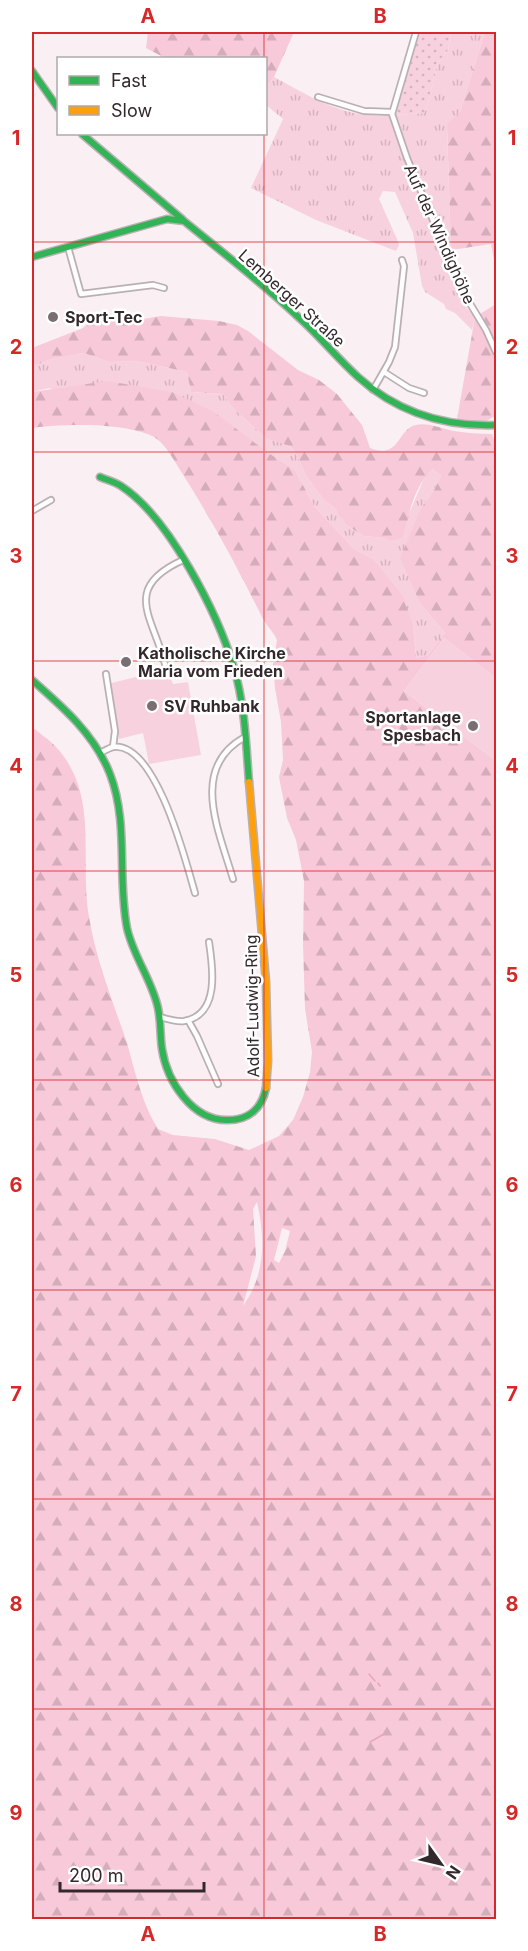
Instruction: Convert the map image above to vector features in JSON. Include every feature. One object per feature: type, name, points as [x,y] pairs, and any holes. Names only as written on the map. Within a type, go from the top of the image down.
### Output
[{"type":"street","points":[[318,97],[364,111],[392,112],[416,32]]},
{"type":"street","points":[[32,71],[57,107]]},
{"type":"street","name":"Auf der Windighöhe","points":[[392,112],[410,166],[463,292],[486,330],[496,352]]},
{"type":"street","name":"Lemberger Straße","points":[[83,135],[290,309],[373,390],[397,405],[432,419],[458,424],[496,425]]},
{"type":"street","points":[[167,207],[170,219]]},
{"type":"street","points":[[32,257],[170,219],[184,221]]},
{"type":"street","points":[[68,247],[81,294],[153,285],[164,288]]},
{"type":"street","points":[[373,390],[393,354],[397,337],[404,266],[402,260]]},
{"type":"street","points":[[384,372],[405,386],[424,393]]},
{"type":"street","name":"Adolf-Ludwig-Ring","points":[[32,680],[79,725],[100,753],[112,777],[121,819],[122,893],[128,931],[135,953],[155,996],[160,1017],[162,1050],[167,1068],[179,1090],[191,1104],[220,1121],[241,1119],[257,1109],[266,1089],[268,1051],[267,976],[239,691],[230,655],[214,617],[166,531],[118,484],[100,477]]},
{"type":"street","points":[[32,511],[51,500]]},
{"type":"street","points":[[165,664],[147,616],[148,590],[160,572],[183,560]]},
{"type":"street","points":[[106,674],[115,731],[113,747]]},
{"type":"street","points":[[233,879],[214,815],[212,790],[214,775],[220,761],[235,744],[245,737]]},
{"type":"street","points":[[100,753],[113,747],[125,750],[138,758],[153,775],[170,817],[195,893]]},
{"type":"street","points":[[160,1017],[180,1021],[188,1020],[203,1009],[211,995],[213,974],[209,942]]},
{"type":"street","points":[[188,1020],[218,1084]]},
{"type":"green space","points":[[148,32],[294,32],[274,77],[267,86],[267,57],[163,57],[146,48]]},
{"type":"green space","points":[[418,32],[451,32],[448,50],[438,62],[424,113],[395,115],[393,111]]},
{"type":"green space","points":[[451,32],[485,32],[460,112],[447,125],[451,250],[444,254],[467,308],[475,317],[472,330],[455,313],[446,309],[444,304],[425,292],[413,233],[395,192],[383,191],[379,199],[399,245],[396,251],[316,220],[251,188],[283,119],[267,106],[267,86],[274,77],[319,101],[355,113],[382,116],[424,113],[438,62],[448,50]]},
{"type":"green space","points":[[485,32],[496,32],[496,272],[491,244],[451,250],[447,124],[460,112]]},
{"type":"green space","points":[[496,304],[496,415],[485,422],[457,419],[475,317]]},
{"type":"green space","points":[[161,316],[219,321],[237,325],[298,370],[319,380],[337,394],[362,425],[370,448],[380,451],[387,450],[393,447],[410,428],[420,424],[459,432],[492,434],[496,446],[496,678],[444,638],[404,691],[496,761],[496,1919],[32,1919],[32,727],[56,747],[70,765],[78,785],[83,806],[87,895],[92,933],[100,965],[140,1087],[158,1129],[173,1135],[215,1139],[249,1150],[279,1136],[293,1120],[303,1097],[310,1072],[312,1052],[305,1009],[304,881],[296,840],[287,818],[279,777],[283,760],[281,722],[273,664],[277,640],[262,617],[203,508],[162,444],[154,437],[141,432],[111,427],[77,425],[32,428],[32,392],[107,381],[172,392],[214,412],[295,470],[314,506],[354,549],[372,558],[403,596],[413,625],[416,658],[428,655],[445,633],[420,603],[400,558],[421,508],[441,476],[433,469],[417,491],[403,537],[391,541],[364,536],[346,525],[335,508],[324,500],[307,477],[290,446],[267,439],[233,408],[223,394],[191,392],[187,372],[137,361],[109,362],[84,353],[48,360],[32,367],[32,348],[83,328],[96,317],[131,321]],"holes":[[[257,1202],[262,1256],[256,1281],[243,1306],[256,1256],[253,1209]],[[282,1228],[290,1231],[279,1263],[274,1260]]]},
{"type":"green space","points":[[84,353],[109,362],[137,361],[187,372],[191,392],[223,394],[233,408],[267,439],[289,445],[307,477],[324,500],[335,508],[346,525],[364,536],[391,541],[411,509],[425,476],[433,469],[441,476],[421,508],[420,603],[445,633],[428,655],[416,658],[413,625],[386,577],[372,558],[354,549],[314,506],[295,470],[267,452],[49,388],[32,392],[32,367],[48,360]]},
{"type":"green space","name":"Sportanlage Spesbach","points":[[444,638],[496,678],[496,761],[404,691]]},
{"type":"green space","name":"SV Ruhbank","points":[[167,669],[173,684],[188,682],[201,755],[149,764],[143,733],[119,739],[108,684]]},
{"type":"waterway","points":[[369,1674],[375,1681]]},
{"type":"waterway","points":[[370,1742],[384,1734]]},
{"type":"traffic: fast","points":[[32,71],[57,107]]},
{"type":"traffic: fast","points":[[83,135],[182,219]]},
{"type":"traffic: fast","points":[[32,257],[167,219],[184,221],[269,291],[304,322],[358,377],[389,400],[422,415],[440,420],[496,425]]},
{"type":"traffic: fast","points":[[100,477],[121,486],[157,520],[190,568],[204,595],[227,646],[238,682],[249,782]]},
{"type":"traffic: fast","points":[[32,680],[87,734],[110,774],[119,812],[127,928],[155,998],[159,1013],[161,1044],[169,1074],[183,1097],[203,1114],[215,1119],[228,1120],[248,1115],[258,1107],[266,1088]]},
{"type":"traffic: slow","points":[[249,782],[266,982],[268,1061],[266,1088]]},
{"type":"place","name":"Sport-Tec","points":[[53,317]]},
{"type":"place","name":"Katholische Kirche Maria vom Frieden","points":[[126,662]]},
{"type":"place","name":"SV Ruhbank","points":[[152,706]]},
{"type":"place","name":"Sportanlage Spesbach","points":[[473,726]]}]
